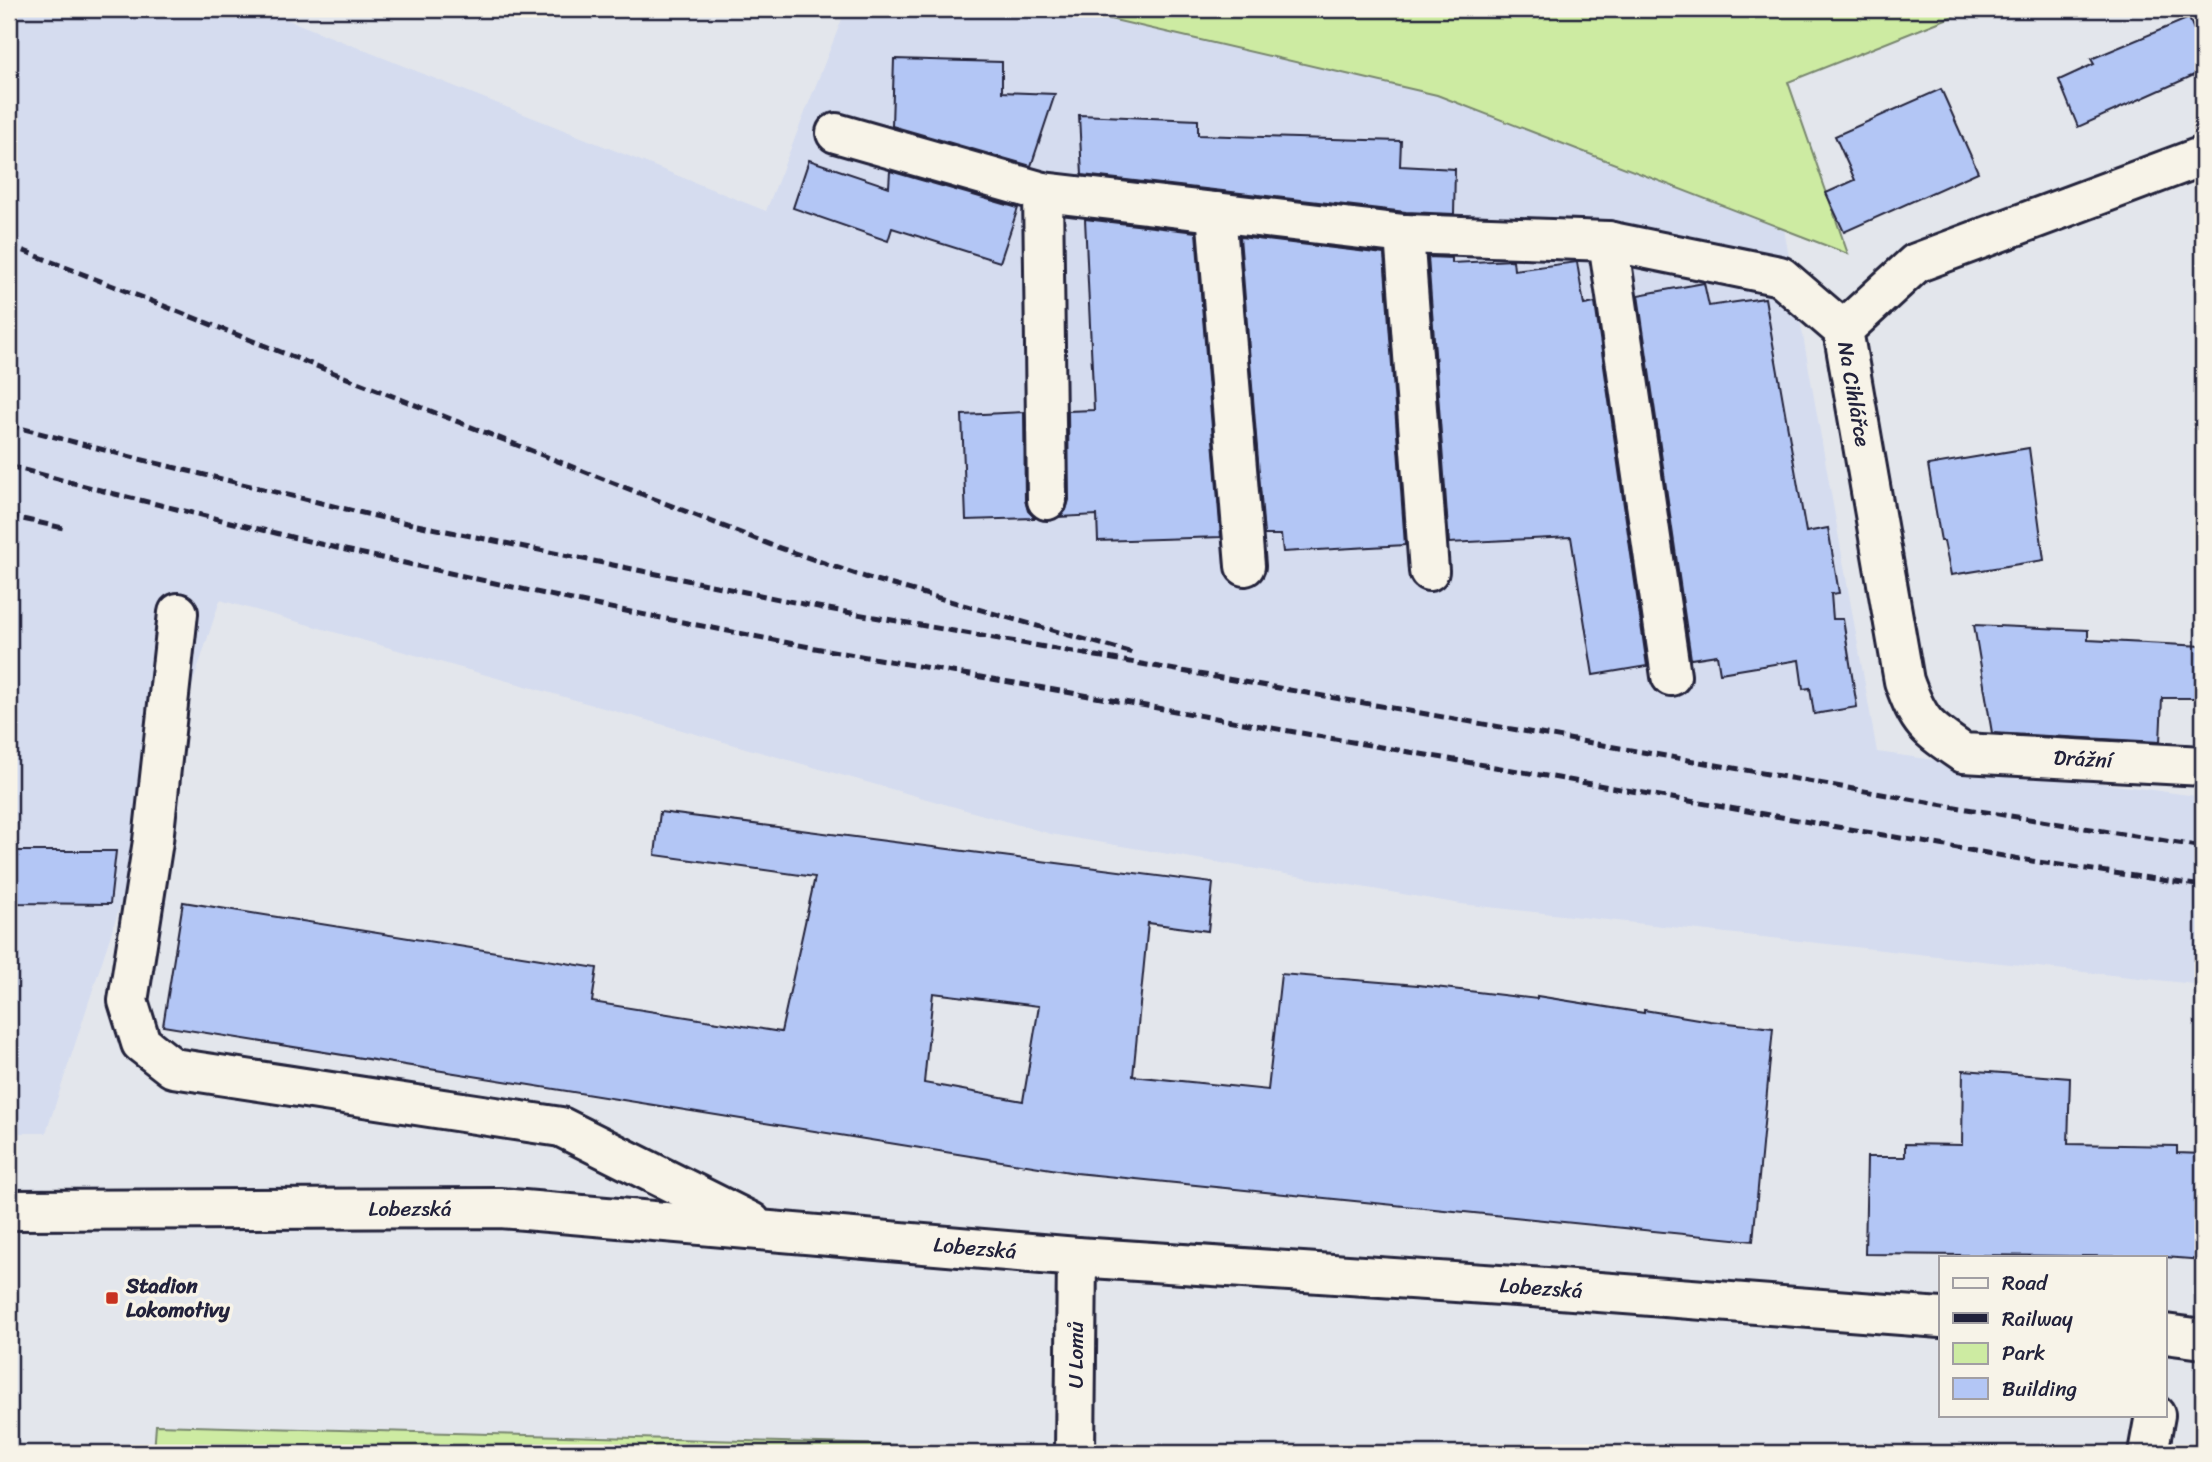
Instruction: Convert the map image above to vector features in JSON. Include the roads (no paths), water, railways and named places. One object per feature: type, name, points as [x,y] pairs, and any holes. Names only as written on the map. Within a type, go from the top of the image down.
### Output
[{"type":"street","points":[[836,133],[1043,192],[1404,234],[1608,241],[1780,276],[1843,330]]},
{"type":"street","name":"Na Cihlářce","points":[[1963,753],[1931,732],[1915,711],[1904,681],[1843,330],[1916,263],[2203,156]]},
{"type":"street","points":[[1043,192],[1047,500]]},
{"type":"street","points":[[1216,212],[1245,566]]},
{"type":"street","points":[[1404,234],[1429,571]]},
{"type":"street","points":[[1608,241],[1671,676]]},
{"type":"street","points":[[178,613],[153,841],[128,1001],[141,1042],[173,1068],[561,1127],[769,1231]]},
{"type":"street","name":"Drážní","points":[[1963,753],[2203,766]]},
{"type":"street","name":"Lobezská","points":[[9,1210],[500,1208],[1077,1257],[1546,1288],[1939,1318]]},
{"type":"street","name":"U Lomů","points":[[1075,1453],[1077,1257]]},
{"type":"street","points":[[2148,1453],[2155,1416]]},
{"type":"railway","points":[[9,245],[771,545],[865,577],[1136,654]]},
{"type":"railway","points":[[9,425],[383,518],[823,608],[1967,809],[2203,847]]},
{"type":"railway","points":[[9,466],[341,549],[590,604],[815,648],[2032,861],[2203,886]]},
{"type":"railway","points":[[9,516],[63,528]]},
{"type":"place","name":"Stadion Lokomotivy","points":[[112,1298]]}]
